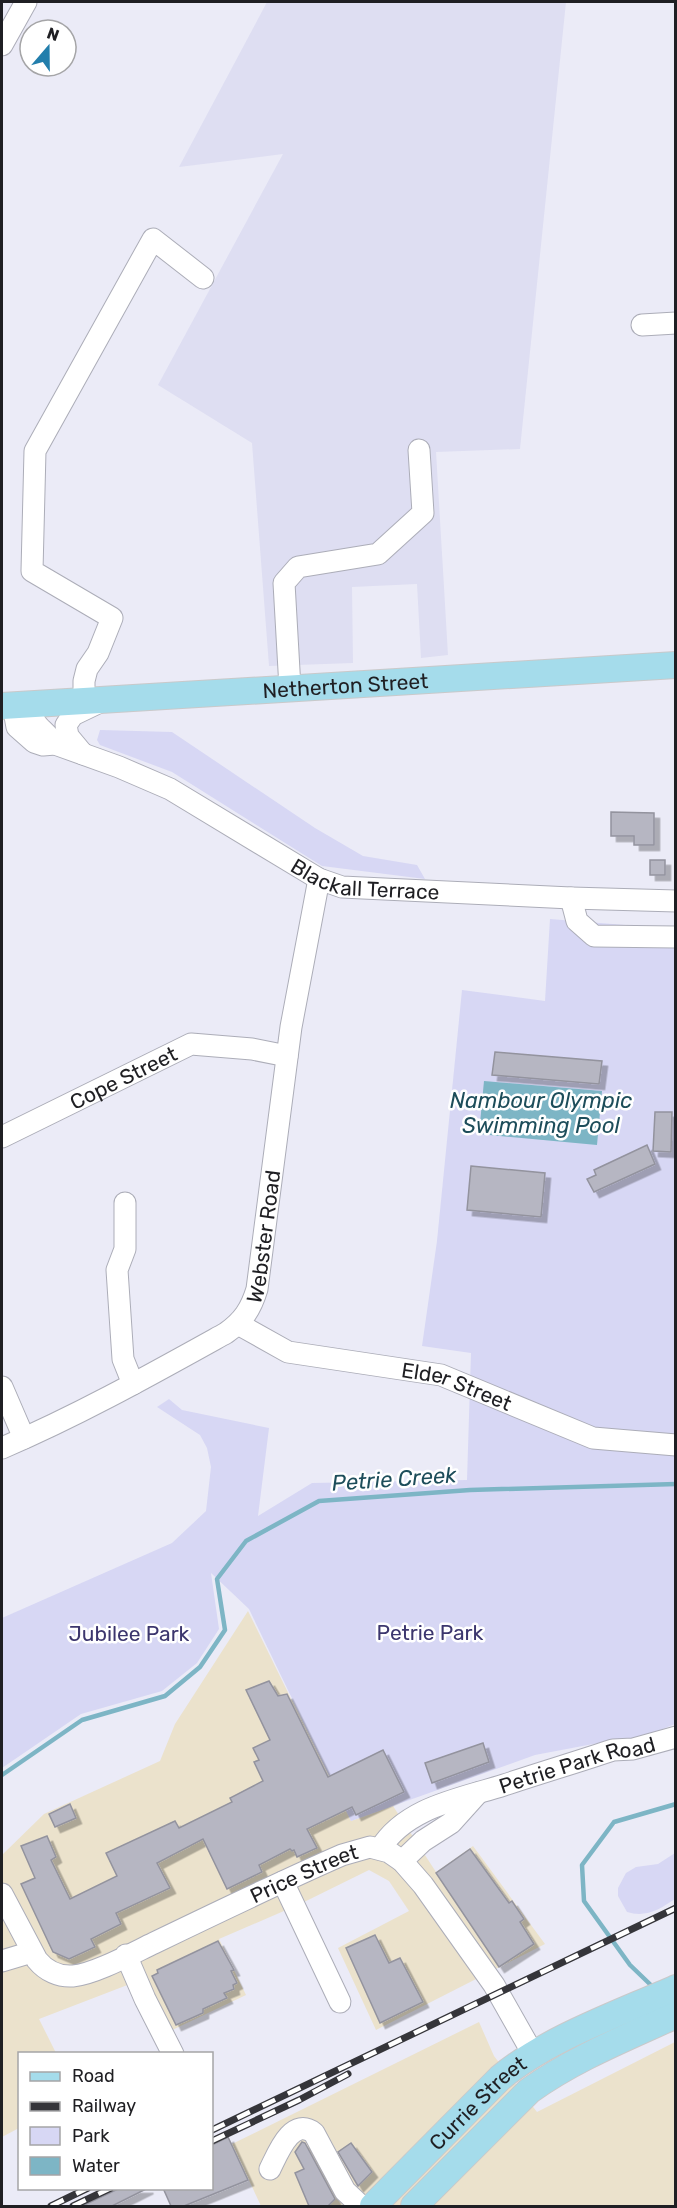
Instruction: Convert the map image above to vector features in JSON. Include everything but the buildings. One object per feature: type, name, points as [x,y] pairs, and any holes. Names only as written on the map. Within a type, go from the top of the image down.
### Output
[{"type":"main road","name":"Netherton Street","points":[[15,705],[675,665]]},
{"type":"main road","name":"Currie Street","points":[[373,2206],[500,2078],[533,2054],[675,1988]]},
{"type":"main road","name":"Currie Street","points":[[414,2206],[519,2099],[549,2077],[675,2015]]},
{"type":"main road","points":[[533,2054],[549,2077]]},
{"type":"street","points":[[2,45],[26,2]]},
{"type":"street","points":[[82,754],[68,736],[66,729],[68,720],[97,699],[84,681],[87,669],[98,653],[112,618],[32,571],[35,451],[153,239],[203,279]]},
{"type":"street","points":[[642,325],[675,323]]},
{"type":"street","points":[[290,688],[284,583],[298,567],[378,555],[423,513],[419,450]]},
{"type":"street","name":"Blackall Terrace","points":[[15,705],[48,734],[55,744],[152,781],[183,796],[319,879],[342,887],[675,901]]},
{"type":"street","name":"Webster Road","points":[[2,1448],[133,1384],[238,1324],[248,1313],[257,1289],[287,1056],[319,879]]},
{"type":"street","points":[[571,898],[577,921],[594,936],[675,937]]},
{"type":"street","name":"Cope Street","points":[[2,1137],[191,1044],[252,1049],[287,1056]]},
{"type":"street","points":[[125,1203],[125,1249],[117,1270],[123,1359],[133,1384]]},
{"type":"street","name":"Elder Street","points":[[238,1324],[288,1352],[441,1376],[593,1438],[675,1445]]},
{"type":"street","points":[[2,1387],[24,1438]]},
{"type":"street","name":"Petrie Park Road","points":[[380,1849],[390,1835],[418,1816],[450,1800],[613,1750],[633,1749],[675,1737]]},
{"type":"street","name":"Petrie Park Road","points":[[402,1861],[423,1841],[451,1823],[478,1793]]},
{"type":"street","name":"Price Street","points":[[2,1894],[32,1952],[42,1966],[64,1976],[81,1975],[350,1852],[370,1847],[380,1849],[402,1861],[423,1885],[494,1985],[533,2054]]},
{"type":"street","points":[[283,1882],[340,2002]]},
{"type":"street","points":[[2,1961],[32,1952]]},
{"type":"street","points":[[126,1955],[172,2052]]},
{"type":"street","points":[[270,2169],[290,2134],[300,2128],[309,2129],[314,2133],[345,2191],[361,2206]]},
{"type":"shaded area","points":[[267,2],[566,2],[520,449],[436,452],[448,655],[421,658],[417,584],[352,587],[353,663],[269,666],[252,443],[158,385],[283,154],[179,167]]},
{"type":"shaded area","points":[[248,1611],[351,1821],[393,1806],[436,1872],[473,1846],[545,1944],[376,2030],[338,1948],[409,1911],[389,1881],[369,1870],[300,1904],[219,1939],[246,1995],[168,2032],[143,1979],[39,2019],[56,2052],[18,2052],[18,2129],[2,2137],[2,1855],[44,1814],[160,1761],[175,1724]]},
{"type":"shaded area","points":[[479,2022],[494,2056],[537,2112],[675,2042],[675,2206],[261,2206],[232,2144]]},
{"type":"green space","points":[[100,730],[172,732],[315,828],[363,856],[417,865],[425,879],[322,866],[172,772],[100,745],[97,740]]},
{"type":"green space","name":"Petrie Park","points":[[550,919],[675,929],[675,1724],[633,1741],[609,1741],[535,1755],[351,1821],[249,1609],[211,1573],[219,1629],[197,1663],[162,1691],[81,1714],[2,1768],[2,1618],[172,1543],[206,1511],[211,1467],[207,1448],[200,1435],[157,1407],[169,1399],[182,1410],[269,1428],[258,1516],[312,1483],[467,1480],[471,1353],[422,1346],[437,1241],[462,990],[545,1001]]},
{"type":"green space","points":[[675,1853],[675,1899],[647,1913],[627,1912],[618,1896],[618,1888],[626,1873],[636,1867],[658,1864]]},
{"type":"water","name":"Nambour Olympic Swimming Pool","points":[[484,1081],[602,1091],[597,1145],[479,1134]]},
{"type":"waterway","name":"Petrie Creek","points":[[2,1775],[82,1720],[165,1696],[200,1667],[225,1630],[217,1579],[246,1541],[319,1501],[470,1490],[676,1484]]},
{"type":"waterway","name":"Petrie Creek","points":[[655,1989],[630,1965],[584,1901],[582,1865],[614,1822],[676,1804]]},
{"type":"railway","points":[[213,2130],[676,1908]]},
{"type":"railway","points":[[213,2141],[348,2074]]},
{"type":"railway","points":[[51,2206],[84,2190]]},
{"type":"railway","points":[[73,2206],[107,2190]]},
{"type":"park label","name":"Jubilee Park","points":[[129,1633]]}]
